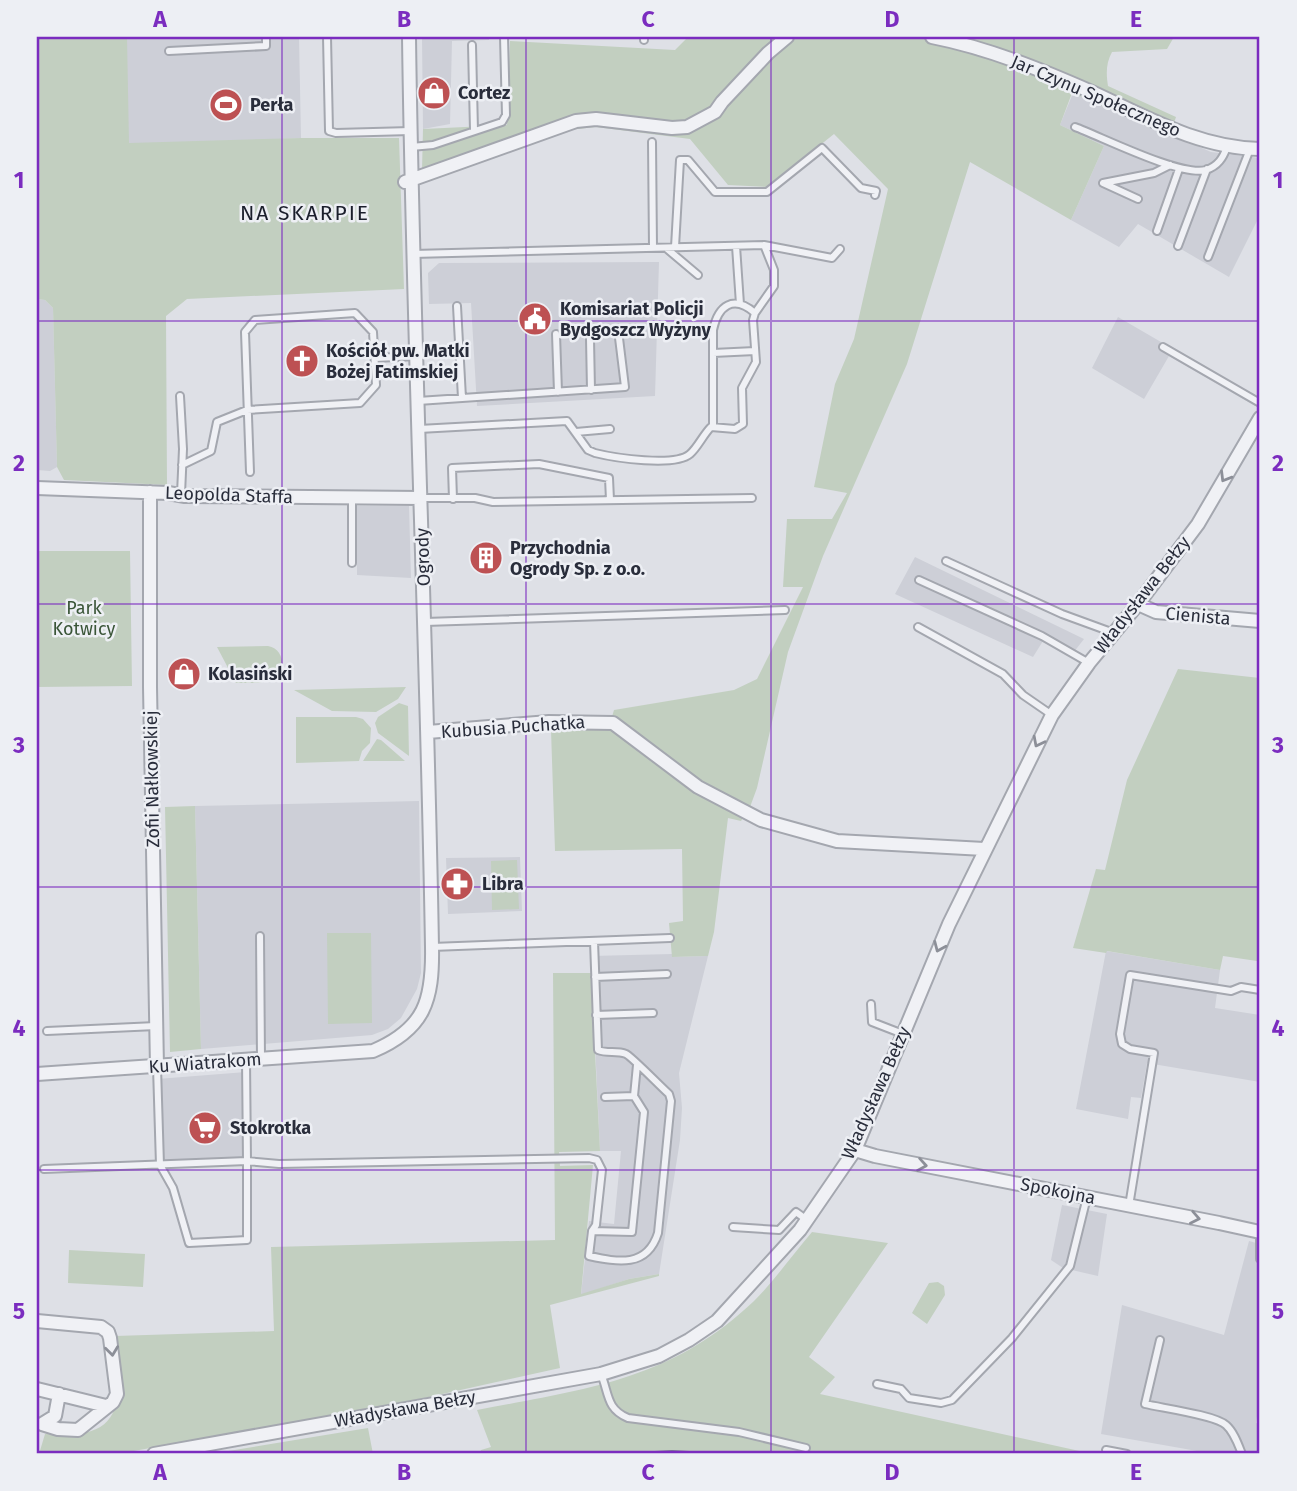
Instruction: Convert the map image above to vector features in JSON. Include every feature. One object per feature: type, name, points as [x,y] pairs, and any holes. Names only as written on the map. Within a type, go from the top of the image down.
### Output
[{"type":"street","name":"Ogrody","points":[[373,1051],[404,1035],[417,1020],[431,988],[425,622],[417,356],[408,181],[411,147],[409,37]]},
{"type":"street","points":[[408,181],[576,121],[596,119],[672,128],[687,127],[715,112],[749,72],[787,37]]},
{"type":"street","name":"Jar Czynu Społecznego","points":[[932,37],[1006,57],[1063,79],[1194,138],[1227,147],[1255,149]]},
{"type":"street","name":"Władysława Bełzy","points":[[154,1454],[601,1374],[659,1356],[717,1321],[807,1220],[855,1150],[949,924],[1052,715],[1089,663],[1138,604],[1198,524],[1260,418]]},
{"type":"street","name":"Leopolda Staffa","points":[[37,488],[150,492],[184,496],[421,498]]},
{"type":"street","name":"Zofii Nałkowskiej","points":[[150,492],[150,687],[157,1067]]},
{"type":"street","name":"Cienista","points":[[1138,604],[1156,612],[1260,621]]},
{"type":"street","name":"Kubusia Puchatka","points":[[428,732],[550,722],[613,723],[698,787],[761,820],[837,841],[984,849]]},
{"type":"street","name":"Ku Wiatrakom","points":[[37,1074],[373,1051]]},
{"type":"street","name":"Spokojna","points":[[855,1150],[1260,1232]]},
{"type":"street","points":[[37,1321],[101,1327],[108,1332],[117,1394],[113,1402],[79,1430],[58,1429],[40,1424]]},
{"type":"street","points":[[37,1389],[106,1406]]},
{"type":"street","points":[[40,1424],[54,1416],[58,1394]]},
{"type":"lane","points":[[169,51],[266,46],[265,37]]},
{"type":"lane","points":[[327,37],[329,131],[411,131]]},
{"type":"lane","points":[[411,147],[433,145],[502,122],[506,115],[504,37]]},
{"type":"lane","points":[[472,45],[474,131]]},
{"type":"lane","points":[[1075,127],[1179,169],[1208,169],[1222,161],[1227,147]]},
{"type":"lane","points":[[652,142],[653,248]]},
{"type":"lane","points":[[675,247],[680,160],[688,160],[715,192],[767,192],[822,148],[861,188],[876,191],[875,195]]},
{"type":"lane","points":[[1208,257],[1255,149]]},
{"type":"lane","points":[[1138,199],[1102,183],[1154,173],[1170,165]]},
{"type":"lane","points":[[1157,231],[1179,169]]},
{"type":"lane","points":[[1178,246],[1208,169]]},
{"type":"lane","points":[[413,254],[764,245],[832,258],[840,249]]},
{"type":"lane","points":[[419,429],[566,421],[588,450],[595,453],[669,461],[688,456],[713,427],[735,429],[743,424],[742,388],[755,367],[755,313],[774,286],[774,270],[764,245]]},
{"type":"lane","points":[[736,246],[740,304]]},
{"type":"lane","points":[[666,248],[698,275]]},
{"type":"lane","points":[[713,427],[713,331],[716,317],[723,308],[733,304],[746,305],[755,313]]},
{"type":"lane","points":[[457,306],[462,398]]},
{"type":"lane","points":[[182,465],[211,451],[217,422],[247,411],[360,403],[376,385],[375,358],[373,332],[355,313],[256,320],[244,332],[247,411],[250,472]]},
{"type":"lane","points":[[556,334],[558,392]]},
{"type":"lane","points":[[418,401],[625,387],[619,338]]},
{"type":"lane","points":[[590,339],[591,390]]},
{"type":"lane","points":[[1163,347],[1260,403]]},
{"type":"lane","points":[[713,353],[755,351]]},
{"type":"lane","points":[[375,358],[417,356]]},
{"type":"lane","points":[[180,396],[181,494]]},
{"type":"lane","points":[[576,432],[610,429]]},
{"type":"lane","points":[[453,499],[452,468],[538,464],[608,478],[610,500]]},
{"type":"lane","points":[[352,498],[352,563]]},
{"type":"lane","points":[[421,498],[475,498],[493,502],[752,498]]},
{"type":"lane","points":[[946,561],[1062,614],[1114,633]]},
{"type":"lane","points":[[919,580],[1042,636],[1089,663]]},
{"type":"lane","points":[[425,622],[785,610]]},
{"type":"lane","points":[[918,627],[1003,674],[1023,695],[1052,715]]},
{"type":"lane","points":[[260,936],[261,1059]]},
{"type":"lane","points":[[432,947],[670,938]]},
{"type":"lane","points":[[44,1170],[247,1161],[279,1164],[589,1158],[597,1160],[602,1170],[596,1225],[592,1231],[589,1256],[627,1261],[646,1254],[654,1246],[658,1233],[671,1101],[669,1094],[630,1056],[623,1052],[603,1053],[598,1050],[593,941]]},
{"type":"lane","points":[[595,977],[667,974]]},
{"type":"lane","points":[[1129,1206],[1154,1053],[1130,1049],[1122,1044],[1121,1034],[1130,975],[1231,991],[1241,987],[1260,990]]},
{"type":"lane","points":[[871,1004],[872,1023],[903,1034]]},
{"type":"lane","points":[[596,1016],[653,1013]]},
{"type":"lane","points":[[47,1031],[156,1026]]},
{"type":"lane","points":[[157,1067],[160,1165],[173,1188],[189,1243],[247,1240],[246,1060]]},
{"type":"lane","points":[[592,1231],[632,1232],[645,1112],[634,1096],[637,1065]]},
{"type":"lane","points":[[605,1097],[634,1096]]},
{"type":"lane","points":[[877,1384],[901,1389],[909,1398],[941,1403],[952,1400],[1012,1338],[1070,1266],[1087,1197]]},
{"type":"lane","points":[[733,1227],[779,1230],[796,1212],[807,1220]]},
{"type":"lane","points":[[1260,1238],[1260,1259]]},
{"type":"lane","points":[[1160,1340],[1145,1404],[1226,1424],[1235,1436],[1242,1454]]},
{"type":"lane","points":[[601,1374],[613,1408],[628,1418],[739,1432],[806,1448]]},
{"type":"lane","points":[[1106,1450],[1127,1454]]},
{"type":"shaded area","points":[[37,37],[299,37],[301,138],[162,145],[129,143]]},
{"type":"shaded area","points":[[422,37],[489,37],[489,40],[452,41],[450,124],[423,129]]},
{"type":"shaded area","points":[[1073,93],[1211,152],[1260,158],[1260,215],[1229,277],[1138,224],[1119,247],[1071,220],[1104,146],[1060,125]]},
{"type":"shaded area","name":"Komisariat Policji Bydgoszcz Wyżyny","points":[[659,262],[655,396],[477,406],[471,303],[429,304],[428,273],[439,263]]},
{"type":"shaded area","points":[[37,299],[45,300],[53,308],[57,467],[50,471],[37,470]]},
{"type":"shaded area","points":[[1118,317],[1259,399],[1255,406],[1169,356],[1144,399],[1092,368]]},
{"type":"shaded area","points":[[357,506],[409,506],[411,578],[357,575]]},
{"type":"shaded area","points":[[915,557],[1084,639],[1070,657],[1043,641],[1033,657],[895,594]]},
{"type":"shaded area","points":[[419,801],[421,973],[417,989],[401,1018],[388,1029],[372,1035],[201,1049],[195,806]]},
{"type":"shaded area","points":[[520,857],[522,911],[448,914],[446,858]]},
{"type":"shaded area","points":[[1106,951],[1220,970],[1215,1008],[1260,1015],[1260,1082],[1147,1063],[1141,1098],[1131,1097],[1128,1119],[1076,1109]]},
{"type":"shaded area","points":[[672,954],[673,957],[708,956],[679,1073],[682,1108],[680,1140],[659,1274],[629,1279],[581,1295],[589,1221],[614,1224],[621,1151],[600,1151],[591,956]]},
{"type":"shaded area","points":[[246,1072],[247,1161],[160,1165],[157,1079]]},
{"type":"shaded area","points":[[1062,1205],[1107,1214],[1098,1276],[1063,1268],[1051,1260]]},
{"type":"shaded area","points":[[1249,1241],[1260,1244],[1260,1395],[1256,1423],[1260,1424],[1260,1454],[1214,1454],[1101,1434],[1122,1305],[1224,1335]]},
{"type":"green space","points":[[37,37],[127,37],[129,143],[399,138],[404,289],[187,299],[166,316],[167,485],[64,480],[57,467],[53,308],[45,300],[37,299]]},
{"type":"green space","points":[[688,37],[781,37],[709,112],[686,124],[598,116],[422,170],[423,129],[507,125],[510,41],[675,50]]},
{"type":"green space","points":[[795,37],[1174,37],[1167,49],[1112,52],[1107,72],[1108,86],[1176,117],[1170,135],[1072,93],[1060,125],[1104,146],[1071,220],[970,162],[907,364],[823,556],[788,652],[757,788],[750,807],[741,821],[728,818],[714,932],[708,956],[672,957],[669,923],[683,921],[682,849],[555,851],[551,730],[608,730],[614,710],[734,690],[757,679],[803,587],[783,587],[787,519],[832,519],[847,493],[814,487],[835,384],[854,339],[888,189],[834,134],[768,187],[728,185],[690,139],[596,127],[568,130],[577,124],[597,123],[674,132],[726,105]]},
{"type":"green space","name":"Park Kotwicy","points":[[37,551],[130,551],[132,686],[37,687]]},
{"type":"green space","points":[[268,646],[280,654],[282,673],[280,678],[258,683],[236,683],[217,647]]},
{"type":"green space","points":[[1178,669],[1260,678],[1260,941],[1257,961],[1223,956],[1220,970],[1073,948],[1096,869],[1105,870],[1127,780]]},
{"type":"green space","points":[[406,687],[398,699],[376,712],[332,711],[294,690]]},
{"type":"green space","points":[[399,703],[408,706],[409,756],[378,733],[375,723],[378,717]]},
{"type":"green space","points":[[296,717],[363,719],[371,728],[370,743],[362,751],[359,761],[296,763]]},
{"type":"green space","points":[[377,739],[381,740],[405,761],[363,761]]},
{"type":"green space","points":[[195,806],[201,1049],[170,1052],[165,807]]},
{"type":"green space","points":[[517,860],[519,909],[492,910],[491,861]]},
{"type":"green space","points":[[327,933],[371,933],[372,1023],[328,1024]]},
{"type":"green space","points":[[553,973],[591,973],[600,1151],[559,1152],[560,1166],[593,1165],[581,1294],[629,1279],[659,1276],[550,1305],[560,1368],[411,1401],[117,1454],[39,1454],[45,1434],[92,1431],[106,1423],[113,1412],[117,1397],[115,1336],[274,1331],[271,1247],[555,1240]]},
{"type":"green space","points":[[812,1232],[888,1243],[809,1357],[835,1377],[820,1394],[1093,1454],[479,1454],[481,1450],[491,1447],[477,1410],[624,1378],[690,1349],[722,1328],[754,1301]]},
{"type":"green space","points":[[69,1250],[145,1254],[143,1287],[68,1283]]},
{"type":"green space","points":[[938,1282],[944,1286],[945,1295],[927,1324],[912,1313],[929,1283]]},
{"type":"green space","points":[[368,1428],[373,1454],[210,1454]]},
{"type":"tram line","points":[[621,1454],[672,1451],[723,1454]]},
{"type":"place","name":"Cortez","points":[[434,93]]},
{"type":"place","name":"Perła","points":[[226,105]]},
{"type":"place","name":"Komisariat Policji Bydgoszcz Wyżyny","points":[[535,319]]},
{"type":"place","name":"Kościół pw. Matki Bożej Fatimskiej","points":[[302,361]]},
{"type":"place","name":"Przychodnia Ogrody Sp. z o.o.","points":[[486,558]]},
{"type":"place","name":"Kolasiński","points":[[184,674]]},
{"type":"place","name":"Libra","points":[[457,884]]},
{"type":"place","name":"Stokrotka","points":[[205,1128]]},
{"type":"district","name":"NA SKARPIE","points":[[305,213]]}]
